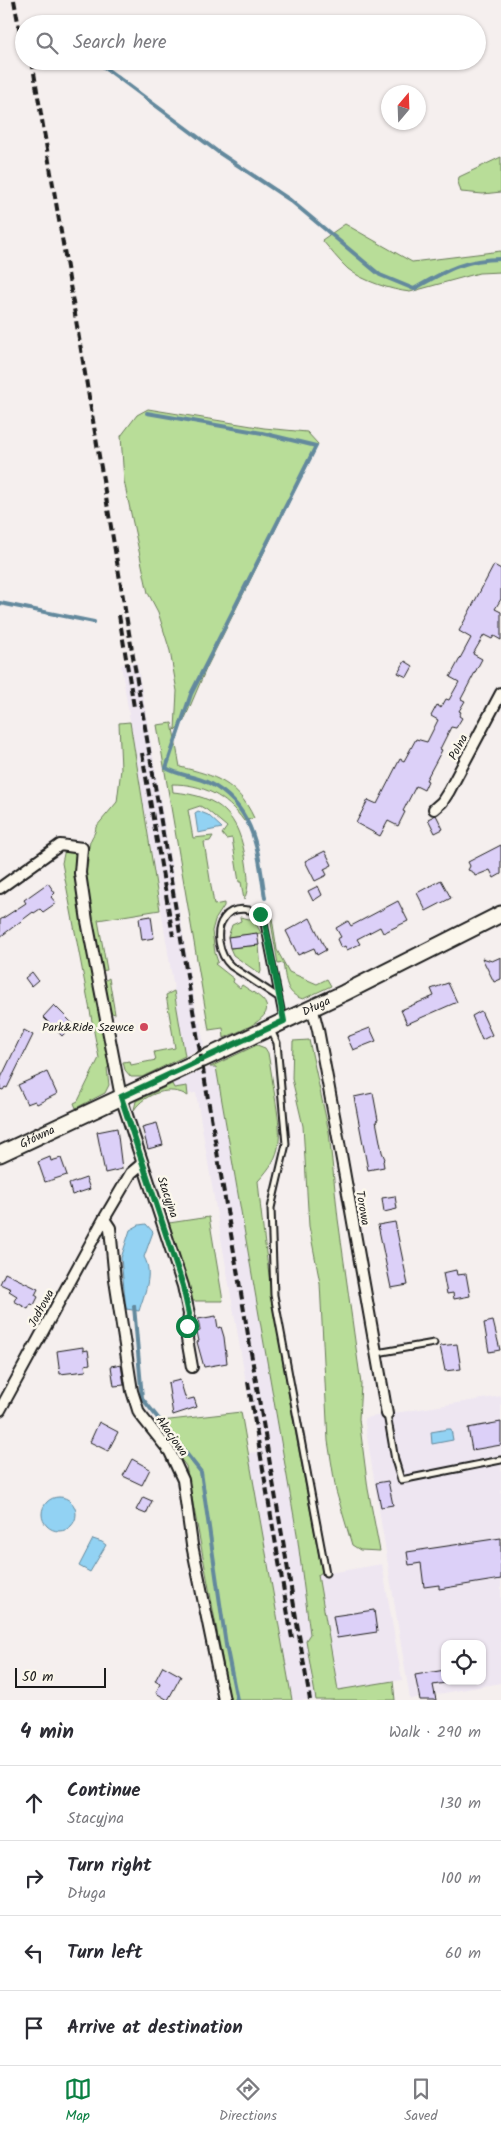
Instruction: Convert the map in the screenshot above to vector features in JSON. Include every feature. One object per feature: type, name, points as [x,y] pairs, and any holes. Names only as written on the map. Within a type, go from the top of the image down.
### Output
[{"type":"street","name":"Polna","points":[[434,809],[450,791],[501,693]]},
{"type":"street","name":"Stacyjna","points":[[0,888],[60,844],[82,848],[80,873],[87,921],[121,1097],[183,1286],[189,1314],[187,1340],[192,1366]]},
{"type":"street","name":"Długa","points":[[75,1118],[312,1008],[501,914]]},
{"type":"street","name":"Torowa","points":[[312,1008],[318,1030],[387,1414]]},
{"type":"street","name":"Główna","points":[[0,1154],[75,1118]]},
{"type":"street","name":"Jodłowa","points":[[0,1410],[104,1219],[132,1173],[143,1163]]},
{"type":"street","name":"Akacjowa","points":[[104,1219],[110,1228],[115,1280],[132,1390],[139,1413],[170,1452],[183,1480],[192,1545],[224,1700]]},
{"type":"lane","points":[[278,997],[225,960],[219,933],[224,918],[230,913],[249,910],[260,914],[264,918],[278,997],[277,1043],[286,1144],[271,1208],[274,1295],[326,1573]]},
{"type":"lane","points":[[376,1353],[434,1343]]},
{"type":"lane","points":[[387,1414],[395,1460],[401,1480],[501,1460]]},
{"type":"shaded area","points":[[137,662],[198,1022],[200,1022],[204,1046],[185,1056],[121,665]]},
{"type":"shaded area","points":[[210,1067],[216,1067],[297,1534],[310,1634],[306,1640],[316,1700],[292,1700],[248,1453],[258,1452],[196,1093],[188,1094],[188,1096],[169,1090],[172,1084]]},
{"type":"shaded area","points":[[501,1396],[501,1683],[410,1699],[364,1418]]},
{"type":"shaded area","points":[[382,1564],[402,1680],[338,1691],[318,1575]]},
{"type":"green space","points":[[501,157],[501,192],[483,194],[461,192],[458,182],[459,177]]},
{"type":"green space","points":[[345,224],[412,262],[501,251],[501,272],[479,273],[410,292],[386,287],[369,281],[348,269],[322,240]]},
{"type":"green space","points":[[148,409],[264,428],[307,432],[318,444],[206,669],[183,723],[175,730],[177,691],[170,651],[158,612],[148,593],[124,481],[121,436],[137,415]]},
{"type":"green space","points":[[130,722],[160,910],[98,920],[107,970],[100,971],[85,873],[90,842],[96,827],[117,802],[121,769],[119,723]]},
{"type":"green space","points":[[172,723],[180,767],[204,773],[224,782],[241,796],[254,818],[244,821],[230,805],[204,789],[172,784],[173,792],[204,798],[225,811],[232,820],[243,846],[248,881],[244,900],[232,838],[226,839],[222,834],[227,827],[200,806],[188,810],[193,838],[213,836],[210,841],[204,842],[214,905],[224,903],[215,920],[212,931],[218,962],[215,964],[234,979],[233,982],[240,988],[242,985],[262,999],[266,1006],[266,1012],[255,1023],[224,1038],[223,1028],[209,1030],[157,725]]},
{"type":"green space","points":[[65,849],[78,851],[98,1010],[110,1067],[107,1068],[109,1085],[105,1093],[76,1108],[74,1103],[78,1101],[99,1058],[62,863]]},
{"type":"green space","points":[[240,917],[254,920],[261,933],[228,937],[232,925],[241,921]]},
{"type":"green space","points":[[272,918],[277,950],[289,972],[317,984],[327,979],[331,986],[303,999],[293,994],[287,985],[283,963],[278,964],[271,923]]},
{"type":"green space","points":[[259,945],[260,974],[233,955],[230,948]]},
{"type":"green space","points":[[109,978],[115,1014],[109,1012],[103,982]]},
{"type":"green space","points":[[174,991],[185,1056],[142,1077],[131,1077],[125,1070],[123,1062],[130,1061],[131,1065],[156,1060],[154,1052],[175,1048],[166,995]]},
{"type":"green space","points":[[309,1040],[329,1132],[338,1219],[361,1384],[359,1419],[368,1489],[380,1551],[360,1550],[352,1545],[336,1491],[328,1441],[320,1283],[309,1226],[303,1126],[292,1079],[293,1041]]},
{"type":"green space","points":[[257,1045],[265,1048],[268,1053],[278,1115],[279,1136],[279,1145],[272,1162],[258,1181],[263,1230],[277,1328],[322,1572],[318,1575],[338,1690],[393,1681],[395,1700],[316,1700],[306,1640],[310,1634],[297,1534],[216,1067],[210,1067]]},
{"type":"green space","points":[[172,1084],[174,1088],[187,1086],[188,1096],[174,1091],[159,1092],[145,1099],[134,1110],[136,1101]]},
{"type":"green space","points":[[209,1217],[223,1301],[192,1301],[169,1223]]},
{"type":"green space","points":[[241,1412],[292,1700],[230,1700],[186,1466],[152,1422]]},
{"type":"water","points":[[198,811],[208,815],[222,828],[198,833],[195,813]]},
{"type":"water","points":[[146,1224],[153,1232],[144,1257],[148,1270],[147,1284],[139,1311],[126,1309],[121,1258],[130,1230],[139,1225]]},
{"type":"water","points":[[451,1429],[453,1440],[432,1444],[431,1432]]},
{"type":"water","points":[[59,1497],[66,1498],[71,1502],[75,1507],[75,1521],[71,1526],[66,1530],[59,1531],[52,1530],[47,1526],[43,1521],[42,1514],[43,1507],[47,1502],[52,1498]]},
{"type":"water","points":[[93,1539],[106,1545],[90,1572],[79,1566]]},
{"type":"building","points":[[494,565],[501,569],[501,599],[495,609],[501,612],[501,640],[494,636],[492,639],[484,635],[473,654],[482,659],[461,699],[465,701],[459,711],[461,712],[459,716],[462,718],[456,728],[451,727],[440,749],[442,750],[426,780],[428,781],[424,790],[416,786],[403,811],[405,812],[398,826],[388,821],[380,836],[356,823],[368,800],[377,804],[400,759],[404,761],[416,739],[427,742],[438,720],[431,716],[437,705],[441,708],[446,699],[449,700],[459,682],[450,677],[471,638],[459,631]]},
{"type":"building","points":[[405,661],[413,666],[407,677],[398,673]]},
{"type":"building","points":[[436,815],[443,829],[435,833],[428,819]]},
{"type":"building","points":[[501,845],[501,874],[494,878],[490,870],[475,876],[473,872],[468,870],[470,866],[468,862]]},
{"type":"building","points":[[325,851],[332,865],[324,869],[327,875],[315,881],[305,861]]},
{"type":"building","points":[[441,880],[451,898],[426,911],[417,893]]},
{"type":"building","points":[[48,883],[55,893],[51,897],[56,903],[43,912],[40,909],[33,912],[0,937],[0,920],[26,903],[24,900]]},
{"type":"building","points":[[318,886],[322,895],[313,901],[308,891]]},
{"type":"building","points":[[398,901],[408,921],[383,933],[380,927],[357,939],[360,944],[347,950],[345,946],[341,948],[337,939],[341,937],[336,928],[348,921],[351,926]]},
{"type":"building","points":[[151,916],[154,938],[142,940],[139,918]]},
{"type":"building","points":[[310,918],[326,950],[317,955],[314,948],[298,955],[286,931]]},
{"type":"building","points":[[257,933],[259,945],[230,948],[228,937]]},
{"type":"building","points":[[501,957],[501,979],[494,982],[482,958],[492,961]]},
{"type":"building","points":[[32,972],[38,980],[31,986],[25,978]]},
{"type":"building","points":[[448,983],[457,1002],[407,1024],[401,1010],[434,996],[431,989]]},
{"type":"building","points":[[54,1005],[73,1024],[62,1036],[43,1017]]},
{"type":"building","points":[[481,1011],[492,1035],[482,1040],[472,1016]]},
{"type":"building","points":[[370,1028],[376,1041],[353,1050],[347,1037]]},
{"type":"building","points":[[24,1030],[33,1035],[7,1088],[0,1089],[0,1080]]},
{"type":"building","points":[[47,1072],[57,1094],[37,1104],[35,1101],[27,1104],[18,1085]]},
{"type":"building","points":[[373,1093],[378,1120],[376,1121],[385,1159],[383,1161],[384,1167],[368,1170],[354,1097]]},
{"type":"building","points":[[157,1123],[163,1145],[148,1149],[142,1127]]},
{"type":"building","points":[[117,1128],[122,1169],[105,1173],[97,1132]]},
{"type":"building","points":[[50,1157],[51,1161],[61,1158],[67,1175],[45,1182],[38,1162]]},
{"type":"building","points":[[86,1178],[90,1189],[72,1195],[69,1184]]},
{"type":"building","points":[[395,1196],[397,1209],[384,1212],[382,1198]]},
{"type":"building","points":[[395,1222],[408,1285],[391,1288],[378,1225]]},
{"type":"building","points":[[456,1270],[457,1275],[466,1274],[470,1296],[454,1299],[453,1293],[447,1294],[443,1273]]},
{"type":"building","points":[[5,1273],[38,1289],[35,1295],[38,1297],[34,1305],[31,1304],[28,1309],[14,1301],[17,1296],[9,1291],[11,1289],[0,1284]]},
{"type":"building","points":[[216,1316],[218,1328],[221,1327],[224,1337],[227,1363],[204,1367],[197,1342],[199,1341],[197,1332],[200,1331],[198,1319]]},
{"type":"building","points":[[493,1321],[500,1350],[489,1352],[484,1323]]},
{"type":"building","points":[[457,1344],[461,1369],[445,1371],[440,1346]]},
{"type":"building","points":[[83,1347],[83,1351],[88,1350],[90,1364],[85,1365],[86,1371],[60,1374],[57,1351]]},
{"type":"building","points":[[121,1364],[124,1385],[114,1386],[111,1366]]},
{"type":"building","points":[[180,1380],[186,1400],[194,1398],[197,1407],[173,1415],[168,1383]]},
{"type":"building","points":[[99,1422],[118,1432],[108,1451],[90,1442]]},
{"type":"building","points":[[501,1422],[501,1445],[472,1450],[468,1428]]},
{"type":"building","points":[[132,1459],[150,1469],[142,1485],[123,1476]]},
{"type":"building","points":[[388,1481],[393,1505],[381,1507],[376,1483]]},
{"type":"building","points":[[143,1497],[152,1501],[146,1514],[136,1510]]},
{"type":"building","points":[[501,1538],[501,1579],[439,1589],[439,1585],[424,1587],[421,1563],[409,1565],[407,1552]]},
{"type":"building","points":[[374,1610],[377,1632],[337,1638],[333,1616]]},
{"type":"building","points":[[163,1666],[181,1676],[168,1700],[156,1693],[160,1684],[155,1681]]},
{"type":"building","points":[[441,1671],[441,1684],[433,1685],[436,1700],[420,1700],[415,1675]]},
{"type":"waterway","points":[[108,70],[218,152],[290,200],[380,275],[414,289],[455,267],[476,261],[501,259]]},
{"type":"waterway","points":[[147,413],[262,433],[316,446],[191,694],[166,768],[209,783],[225,793],[237,805],[246,818],[257,848],[265,898]]},
{"type":"waterway","points":[[0,603],[94,622]]},
{"type":"waterway","points":[[134,1306],[142,1398],[201,1472],[226,1645],[237,1700]]},
{"type":"railway","points":[[14,0],[17,15]]},
{"type":"railway","points":[[34,70],[310,1700]]},
{"type":"railway","points":[[119,615],[134,707]]},
{"type":"railway","points":[[142,753],[173,936]]},
{"type":"railway","points":[[248,1382],[292,1638]]},
{"type":"place","name":"Park&Ride Szewce","points":[[144,1027]]},
{"type":"route","points":[[187,1326],[189,1314],[183,1286],[121,1097],[284,1021],[264,918],[260,914]]}]
